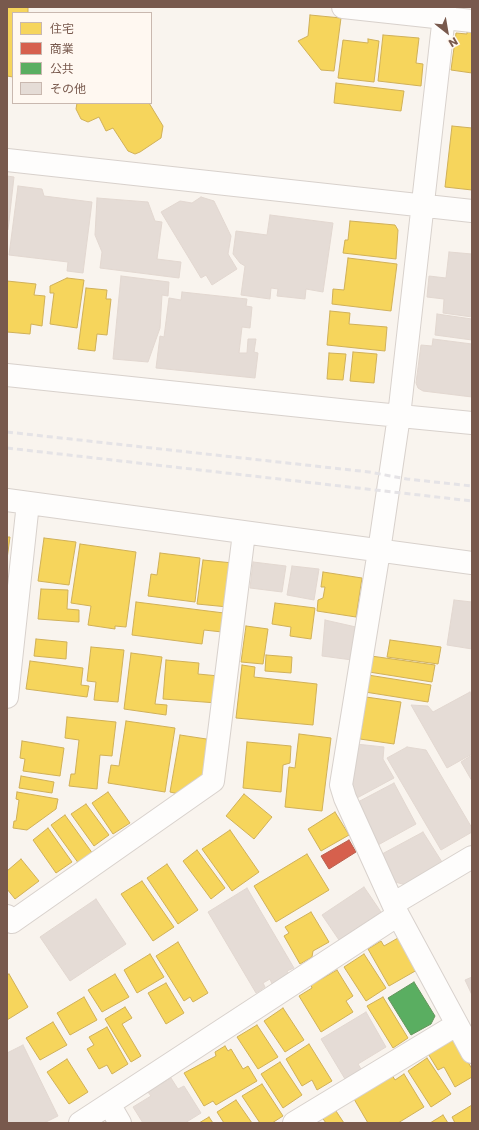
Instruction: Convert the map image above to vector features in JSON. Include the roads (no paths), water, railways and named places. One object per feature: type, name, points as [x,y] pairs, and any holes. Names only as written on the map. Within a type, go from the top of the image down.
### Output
[{"type":"street","points":[[343,7],[444,13],[472,22]]},
{"type":"street","points":[[444,13],[421,205],[399,416],[379,551],[341,785],[345,798],[396,909],[456,1025],[472,1052]]},
{"type":"street","points":[[7,160],[472,211]]},
{"type":"street","points":[[7,375],[472,423]]},
{"type":"street","points":[[7,500],[472,563]]},
{"type":"street","points":[[7,697],[28,503]]},
{"type":"street","points":[[7,916],[12,922],[213,781],[244,533]]},
{"type":"street","points":[[80,1123],[472,856]]},
{"type":"street","points":[[294,1123],[456,1025]]},
{"type":"street","points":[[109,1104],[120,1123]]},
{"type":"railway","points":[[7,432],[369,472],[407,479],[472,486]]},
{"type":"railway","points":[[7,448],[472,501]]}]
